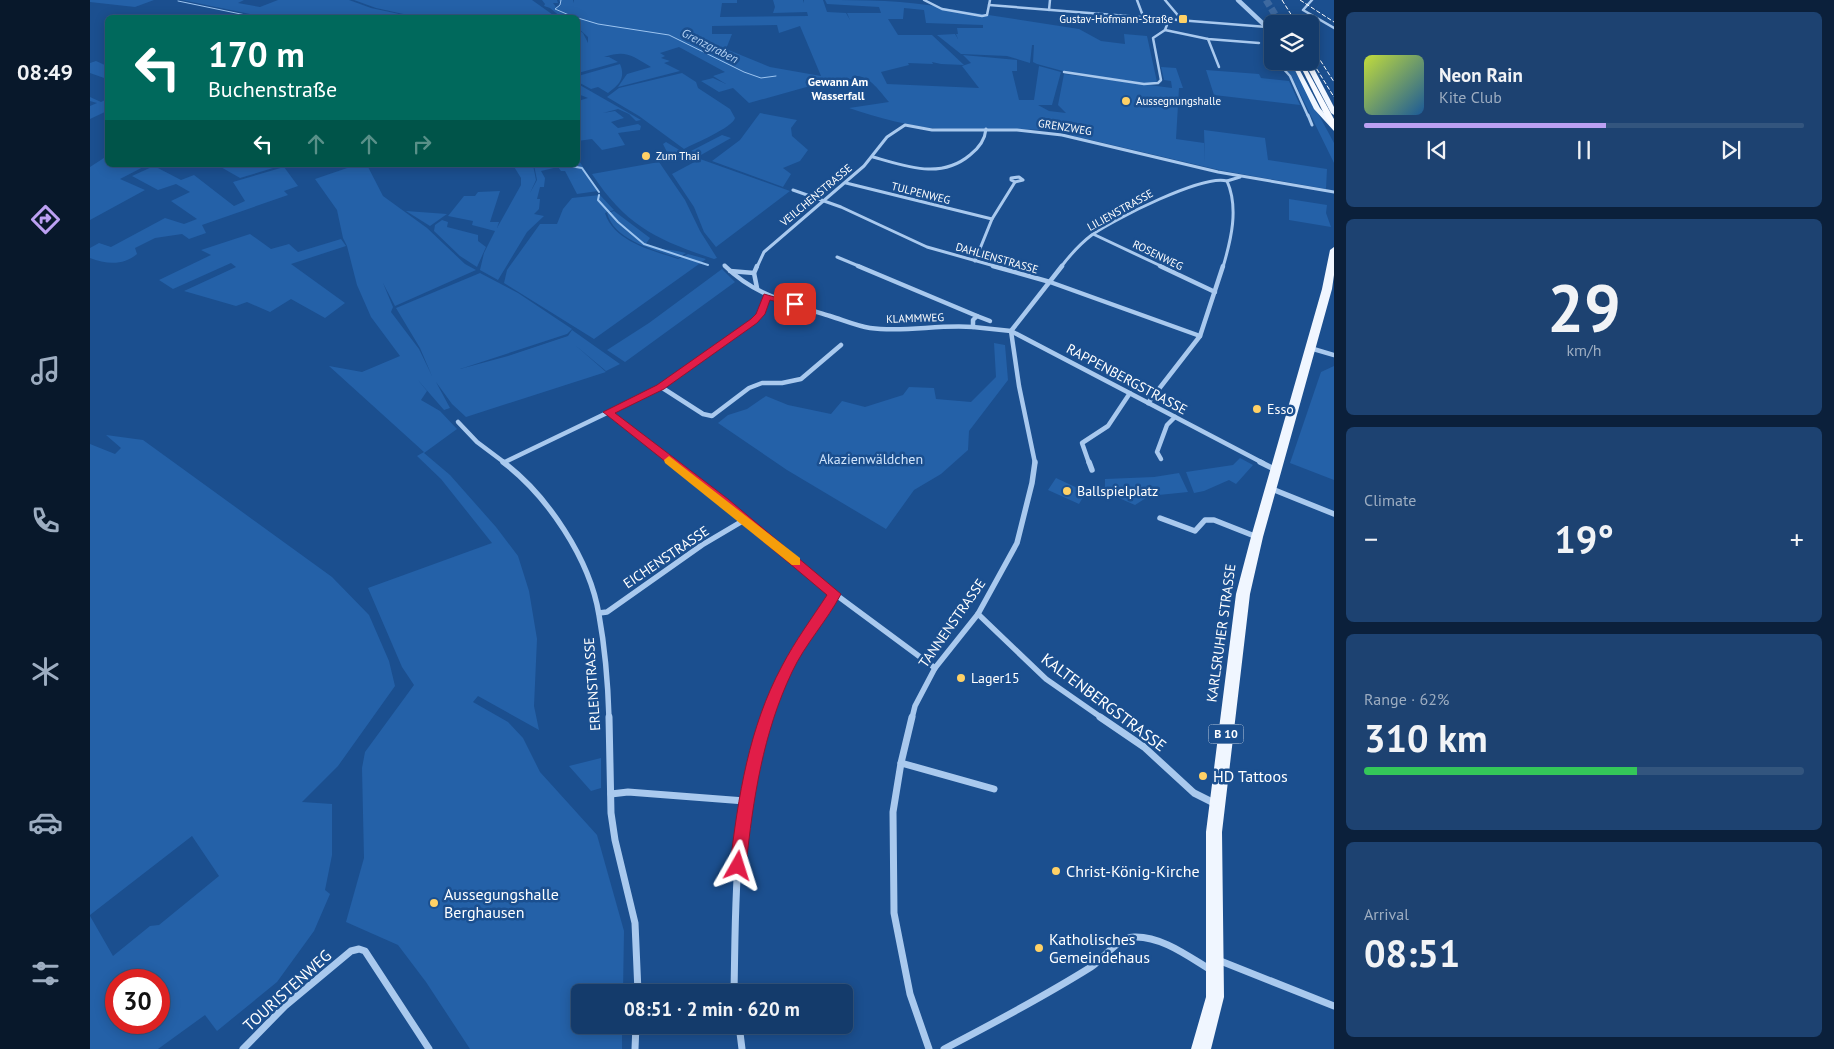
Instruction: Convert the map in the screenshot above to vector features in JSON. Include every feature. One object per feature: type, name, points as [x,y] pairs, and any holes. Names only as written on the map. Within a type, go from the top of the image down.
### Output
[{"type":"highway","points":[[1308,70],[1334,128]]},
{"type":"main road","points":[[1297,70],[1317,109],[1334,128]]},
{"type":"main road","points":[[1309,70],[1334,113]]},
{"type":"main road","name":"B 10","points":[[1310,348],[1332,272],[1334,250]]},
{"type":"main road","name":"KARLSRUHER STRASSE","points":[[1201,1049],[1215,997],[1214,881],[1217,805],[1243,594],[1310,348]]},
{"type":"street","points":[[924,0],[929,5],[942,9],[982,16],[988,13],[990,0]]},
{"type":"street","points":[[1049,10],[1050,0]]},
{"type":"street","points":[[1137,0],[1143,16]]},
{"type":"street","points":[[1165,0],[1181,19]]},
{"type":"street","points":[[1238,0],[1264,24]]},
{"type":"street","points":[[1312,0],[1311,3],[1302,8],[1304,11],[1334,28]]},
{"type":"street","points":[[989,5],[1264,27]]},
{"type":"street","points":[[1064,72],[1156,84],[1161,80],[1153,38],[1165,30],[1168,22],[1181,19]]},
{"type":"street","points":[[1165,30],[1208,38],[1260,43]]},
{"type":"street","points":[[1208,38],[1219,67]]},
{"type":"street","points":[[1284,70],[1290,76],[1312,125]]},
{"type":"street","name":"GRENZWEG","points":[[905,125],[932,130],[1030,130],[1074,136],[1218,172],[1334,192]]},
{"type":"street","name":"VEILCHENSTRASSE","points":[[754,273],[758,261],[773,242],[846,183],[873,158],[887,137],[905,125]]},
{"type":"street","points":[[873,158],[925,170],[944,171],[972,155],[983,142],[986,129]]},
{"type":"street","points":[[1218,172],[1221,174],[1220,179],[1227,181],[1242,176]]},
{"type":"street","name":"LILIENSTRASSE","points":[[1011,331],[1073,252],[1093,234],[1175,191],[1220,179]]},
{"type":"street","points":[[1148,403],[1200,336],[1232,234],[1231,190],[1227,181]]},
{"type":"street","points":[[976,261],[992,219],[1015,182]]},
{"type":"street","name":"TULPENWEG","points":[[846,183],[992,219]]},
{"type":"street","name":"DAHLIENSTRASSE","points":[[793,190],[823,201],[927,248],[1050,282],[1200,336]]},
{"type":"street","name":"ROSENWEG","points":[[1093,234],[1215,292]]},
{"type":"street","points":[[837,258],[990,322]]},
{"type":"street","name":"KLAMMWEG","points":[[724,265],[740,282],[756,288],[767,296],[869,328],[912,330],[946,325],[973,327]]},
{"type":"street","points":[[730,271],[754,273],[756,288]]},
{"type":"street","points":[[504,462],[661,387],[754,321],[760,314],[767,296]]},
{"type":"street","points":[[973,327],[973,320],[977,316]]},
{"type":"street","name":"RAPPENBERGSTRASSE","points":[[973,327],[1011,331],[1277,471]]},
{"type":"street","name":"TANNENSTRASSE","points":[[929,1049],[910,994],[894,913],[893,812],[901,763],[915,706],[935,668],[978,614],[1017,543],[1035,466],[1033,446],[1019,386],[1011,331]]},
{"type":"street","points":[[661,387],[708,416],[716,414],[749,388],[801,379],[841,345]]},
{"type":"street","points":[[1310,348],[1334,355]]},
{"type":"street","points":[[1092,470],[1082,443],[1086,437],[1108,428],[1123,399],[1130,393]]},
{"type":"street","points":[[608,412],[746,519],[835,594],[935,668]]},
{"type":"street","points":[[1161,459],[1157,452],[1167,425],[1175,417]]},
{"type":"street","name":"ERLENSTRASSE","points":[[458,422],[477,442],[524,478],[546,503],[581,560],[599,613],[608,695],[611,794],[615,840],[635,923],[638,984]]},
{"type":"street","points":[[1272,489],[1334,514]]},
{"type":"street","points":[[1160,518],[1195,531],[1205,520],[1210,519],[1257,537]]},
{"type":"street","name":"EICHENSTRASSE","points":[[599,613],[607,612],[702,545],[746,519]]},
{"type":"street","points":[[734,984],[736,882],[745,800],[762,734],[787,669],[835,594]]},
{"type":"street","name":"KALTENBERGSTRASSE","points":[[978,614],[1046,679],[1144,747],[1194,793],[1217,805]]},
{"type":"street","points":[[901,763],[994,789]]},
{"type":"street","points":[[611,794],[628,792],[745,800]]},
{"type":"street","points":[[944,1049],[1037,1001],[1100,961],[1119,943],[1129,938],[1137,937],[1334,1006]]},
{"type":"street","name":"TOURISTENWEG","points":[[243,1049],[285,1006],[351,951],[359,948],[366,950],[429,1049]]},
{"type":"street","points":[[635,1049],[636,1034]]},
{"type":"street","points":[[740,1034],[742,1049]]},
{"type":"green space","points":[[90,0],[154,0],[135,7],[90,2]]},
{"type":"green space","points":[[182,0],[244,0],[238,3],[260,7],[278,0],[349,0],[371,8],[404,15],[254,15]]},
{"type":"green space","points":[[354,0],[532,0],[553,15],[408,15],[376,8]]},
{"type":"green space","points":[[542,0],[557,0],[558,3],[553,3],[556,7],[561,5],[559,0],[573,0],[574,3],[574,0],[737,0],[737,3],[722,3],[720,17],[808,16],[807,12],[773,13],[775,7],[773,0],[803,0],[804,3],[804,0],[823,0],[827,12],[846,13],[850,20],[847,13],[881,13],[879,7],[827,4],[825,0],[885,1],[929,5],[1079,29],[1101,41],[1125,44],[1124,34],[1147,36],[1157,82],[1153,84],[1070,73],[1037,64],[1033,62],[1034,45],[1032,45],[1030,63],[1007,56],[961,54],[937,35],[955,34],[958,39],[956,34],[958,34],[957,28],[983,28],[983,25],[926,23],[924,10],[904,8],[903,19],[888,19],[898,35],[932,35],[964,65],[932,62],[933,64],[908,63],[909,65],[881,72],[887,84],[979,88],[962,66],[971,63],[963,55],[1017,60],[1017,71],[1012,71],[1019,100],[1034,100],[1039,66],[1061,72],[1052,105],[1038,105],[1049,111],[1066,113],[1058,105],[1064,74],[1172,88],[1171,81],[1164,80],[1161,67],[1176,68],[1183,88],[1179,88],[1176,139],[1204,143],[1205,163],[1204,130],[1265,138],[1268,160],[1327,169],[1326,189],[1219,170],[1070,135],[1073,130],[1041,123],[1042,130],[967,130],[930,128],[895,122],[849,108],[889,102],[871,82],[857,76],[858,79],[844,79],[843,83],[835,84],[822,78],[805,82],[810,86],[749,103],[733,88],[719,92],[701,81],[713,78],[726,84],[713,76],[725,72],[679,47],[660,53],[665,56],[661,58],[670,61],[664,63],[680,71],[618,87],[627,74],[651,67],[628,55],[618,54],[604,57],[609,57],[618,62],[580,72],[580,31],[588,43],[588,37],[580,30],[580,15],[559,15],[544,6],[545,4]],"holes":[[[777,25],[779,33],[800,26],[821,76],[770,67],[726,49],[732,34],[712,34],[712,26]]]},
{"type":"green space","points":[[96,61],[105,65],[105,78],[90,73],[90,63]]},
{"type":"green space","points":[[620,64],[622,69],[620,81],[608,93],[598,87],[591,89],[580,83],[580,75]]},
{"type":"green space","points":[[1206,70],[1259,74],[1261,78],[1289,81],[1300,105],[1214,95]]},
{"type":"green space","points":[[1286,70],[1295,70],[1334,143],[1334,163],[1291,75]]},
{"type":"green space","points":[[682,73],[696,82],[698,88],[730,109],[735,118],[720,131],[684,149],[639,116],[607,97],[619,88]]},
{"type":"green space","points":[[580,85],[641,120],[636,121],[629,114],[618,109],[603,113],[615,111],[624,118],[611,122],[618,128],[638,124],[641,126],[640,130],[618,133],[625,145],[602,150],[592,139],[580,141],[580,100],[588,98],[580,95]]},
{"type":"green space","points":[[90,97],[101,102],[105,100],[105,112],[90,119],[90,106],[97,103],[90,101]]},
{"type":"green space","points":[[760,113],[797,120],[791,128],[792,136],[808,150],[800,161],[783,168],[791,174],[783,187],[712,161],[740,140]]},
{"type":"green space","points":[[722,135],[731,138],[701,155],[691,151]]},
{"type":"green space","points":[[666,142],[686,154],[666,162],[666,157],[669,156],[663,144]]},
{"type":"green space","points":[[105,157],[105,167],[143,167],[120,179],[145,190],[90,220],[90,167]]},
{"type":"green space","points":[[700,159],[790,191],[716,247],[704,232],[694,207],[672,174]]},
{"type":"green space","points":[[580,162],[598,191],[577,194],[565,171],[561,171],[558,167],[580,167]]},
{"type":"green space","points":[[659,162],[685,200],[700,231],[717,258],[714,259],[676,245],[644,229],[617,207],[592,174]]},
{"type":"green space","points":[[152,167],[156,167],[181,180],[194,175],[234,206],[245,201],[233,182],[284,167],[298,186],[284,191],[288,195],[202,225],[206,233],[189,239],[182,234],[155,238],[135,248],[137,254],[126,261],[108,263],[90,258],[90,248],[99,243],[111,247],[165,218],[184,224],[197,219],[171,201],[190,192],[176,184],[158,190],[132,176]]},
{"type":"green space","points":[[221,167],[276,167],[240,178]]},
{"type":"green space","points":[[350,167],[368,167],[383,196],[427,228],[465,264],[476,270],[395,306],[383,283],[393,307],[391,312],[419,349],[432,376],[420,348],[396,308],[480,273],[518,293],[572,329],[567,334],[460,369],[508,356],[568,336],[572,330],[620,364],[606,371],[575,345],[606,372],[466,417],[452,404],[436,382],[450,408],[444,410],[417,379],[427,391],[421,400],[440,411],[457,429],[424,453],[450,475],[496,527],[518,556],[529,591],[537,639],[534,706],[539,730],[478,696],[473,702],[508,722],[523,738],[540,772],[597,835],[624,931],[623,984],[571,984],[571,1034],[622,1034],[622,1049],[470,1049],[426,982],[398,945],[346,922],[364,858],[362,768],[365,752],[414,685],[402,667],[368,588],[492,543],[441,479],[417,456],[424,452],[329,366],[362,372],[400,356],[371,317],[357,285],[337,210],[315,179]]},
{"type":"green space","points":[[514,167],[533,167],[536,180],[530,193],[537,180],[534,167],[558,167],[541,171],[545,178],[544,187],[540,187],[537,199],[540,199],[539,209],[534,214],[544,216],[527,232],[498,280],[480,270],[484,253],[495,231],[472,225],[473,221],[448,216],[464,196],[475,196],[478,192],[500,191],[490,222],[499,222],[497,228],[521,185],[521,178]]},
{"type":"green space","points":[[600,195],[614,210],[605,213],[610,223],[625,238],[646,248],[678,259],[688,254],[706,259],[594,339],[504,283],[507,270],[540,224],[557,224],[563,209],[572,198]]},
{"type":"green space","points":[[1289,199],[1327,205],[1326,213],[1331,227],[1289,220]]},
{"type":"green space","points":[[406,211],[447,214],[430,226]]},
{"type":"green space","points":[[614,211],[650,238],[645,245],[686,253],[678,258],[636,243],[618,231],[611,223],[607,213]]},
{"type":"green space","points":[[442,220],[448,222],[447,227],[478,235],[478,241],[486,247],[477,267],[460,256],[434,231],[435,225]]},
{"type":"green space","points":[[250,234],[271,249],[289,244],[298,252],[341,239],[346,246],[291,264],[345,303],[325,318],[291,299],[270,312],[247,302],[236,306],[184,291],[236,267],[231,263],[173,289],[159,280],[211,255],[201,250]]},
{"type":"green space","points":[[722,269],[735,282],[625,362],[607,350],[649,323]]},
{"type":"green space","name":"Akazienwäldchen","points":[[994,343],[1005,345],[1008,380],[969,431],[968,450],[941,474],[914,490],[886,529],[787,470],[718,423],[728,415],[747,409],[766,396],[788,405],[831,414],[842,401],[865,407],[903,395],[909,387],[934,388],[936,399],[971,402],[996,377]]},
{"type":"green space","points":[[1334,366],[1334,480],[1290,463],[1321,372]]},
{"type":"green space","points":[[106,435],[143,440],[332,577],[369,615],[389,661],[395,686],[338,766],[302,802],[332,804],[332,855],[325,890],[330,894],[314,931],[277,982],[217,1031],[205,1015],[158,1049],[90,1049],[90,916],[113,956],[150,926],[159,925],[219,876],[192,836],[90,915],[90,444],[115,454],[121,448]]},
{"type":"green space","points":[[1240,458],[1253,465],[1236,484],[1229,480],[1204,491],[1194,493],[1186,472],[1233,465]]},
{"type":"green space","points":[[1179,473],[1188,492],[1149,496],[1135,505],[1105,492],[1105,479],[1154,477]]},
{"type":"green space","name":"Ballspielplatz","points":[[1056,478],[1086,492],[1079,504],[1048,490]]},
{"type":"green space","points":[[601,758],[601,788],[591,791],[569,766]]},
{"type":"waterway","name":"Grenzgraben","points":[[561,0],[560,5],[555,9],[569,15]]},
{"type":"waterway","points":[[178,1],[246,15]]},
{"type":"waterway","name":"Grenzgraben","points":[[580,19],[598,24],[669,35],[744,72],[761,78],[776,76]]},
{"type":"waterway","points":[[576,167],[582,168],[599,192]]},
{"type":"waterway","points":[[599,195],[598,200],[618,222],[644,244],[708,265]]},
{"type":"tunnel","points":[[1266,0],[1275,15]]},
{"type":"railway","points":[[1282,0],[1291,15]]},
{"type":"railway","points":[[1300,0],[1334,22]]},
{"type":"railway","points":[[1319,58],[1334,82]]},
{"type":"railway","points":[[1317,70],[1334,97]]},
{"type":"slow traffic","points":[[669,460],[724,502],[796,562]]},
{"type":"place","name":"Gustav-Hofmann-Straße","points":[[1183,19]]},
{"type":"place","name":"Aussegnungshalle","points":[[1126,101]]},
{"type":"place","name":"Zum Thai","points":[[646,156]]},
{"type":"place","name":"Esso","points":[[1257,409]]},
{"type":"place","name":"Ballspielplatz","points":[[1067,491]]},
{"type":"place","name":"Lager15","points":[[961,678]]},
{"type":"place","name":"HD Tattoos","points":[[1203,776]]},
{"type":"place","name":"Christ-König-Kirche","points":[[1056,871]]},
{"type":"place","name":"Aussegungshalle Berghausen","points":[[434,903]]},
{"type":"place","name":"Katholisches Gemeindehaus","points":[[1039,948]]},
{"type":"district","name":"Gewann Am Wasserfall","points":[[838,89]]},
{"type":"route","points":[[738,866],[745,800],[762,734],[787,669],[815,621],[835,594],[724,502],[641,440],[608,412],[661,387],[754,321],[760,314],[767,296],[795,304]]}]
